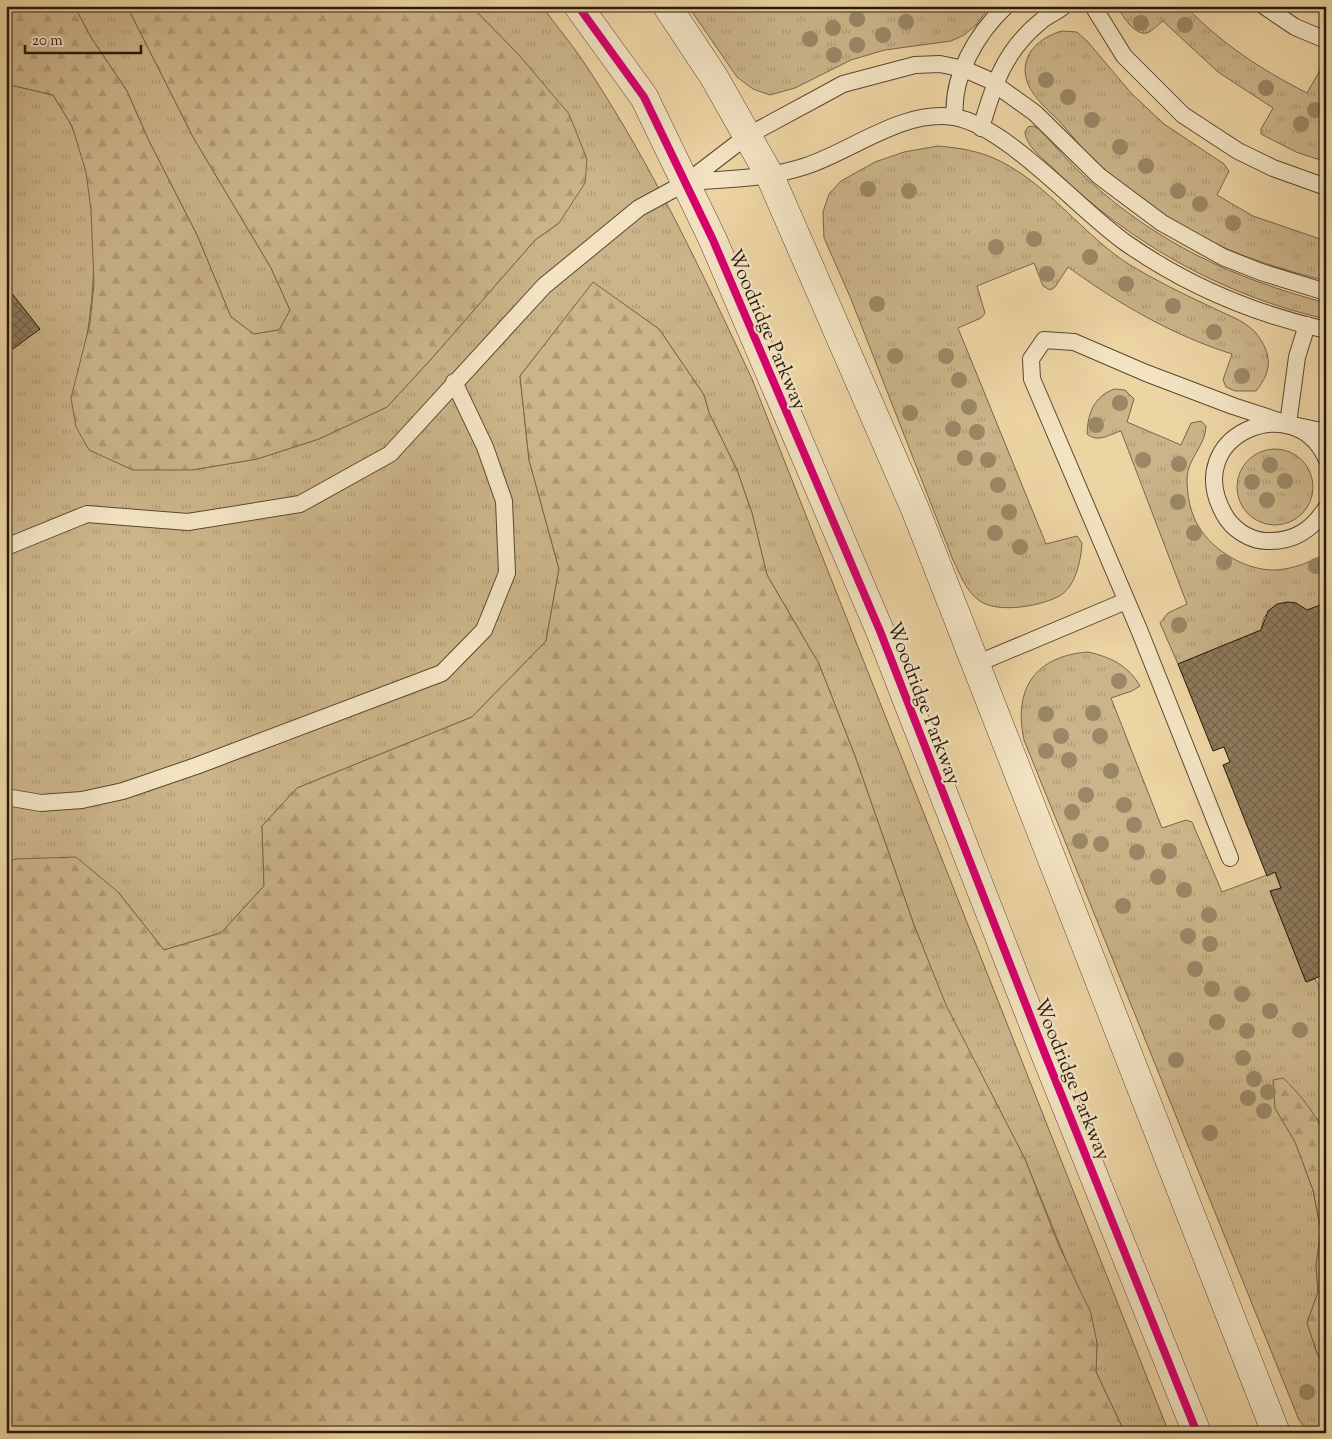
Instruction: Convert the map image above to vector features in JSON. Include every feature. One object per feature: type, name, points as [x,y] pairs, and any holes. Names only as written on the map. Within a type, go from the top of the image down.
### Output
[{"type":"street","name":"Woodridge Parkway","points":[[578,6],[644,97],[687,182],[880,631],[1045,1054],[1198,1433]]},
{"type":"street","points":[[667,6],[714,77],[770,176],[915,509],[1276,1433]]},
{"type":"lane","points":[[955,118],[960,81],[973,46],[1006,6]]},
{"type":"lane","points":[[981,128],[994,84],[1004,62],[1021,38],[1042,20],[1064,6]]},
{"type":"lane","points":[[1093,6],[1124,56],[1183,115],[1238,151],[1273,168],[1326,187]]},
{"type":"lane","points":[[1264,6],[1295,26],[1326,40]]},
{"type":"lane","points":[[6,547],[87,514],[188,522],[300,504],[390,454],[544,286],[639,208],[687,182],[747,136],[844,84],[916,65],[940,64],[964,69],[994,84],[1035,113],[1099,176],[1162,223],[1223,257],[1269,275],[1326,292]]},
{"type":"lane","points":[[687,182],[770,176],[807,166],[894,126],[934,116],[955,118],[981,128],[1023,156],[1101,224],[1135,249],[1224,297],[1307,326],[1326,330]]},
{"type":"lane","points":[[1288,424],[1298,357],[1307,326]]},
{"type":"lane","points":[[1230,858],[1126,601],[1032,379],[1031,359],[1044,340],[1074,342],[1146,373],[1288,424],[1326,432]]},
{"type":"lane","points":[[6,796],[41,803],[82,800],[123,791],[196,766],[442,673],[484,630],[507,573],[504,502],[485,447],[454,382]]},
{"type":"lane","points":[[1326,458],[1322,450],[1308,437],[1288,424],[1264,424],[1239,434],[1224,448],[1216,466],[1213,487],[1216,499],[1228,522],[1244,535],[1260,541],[1281,542],[1301,535],[1317,522],[1326,508]]},
{"type":"lane","points":[[976,664],[1126,601]]},
{"type":"green space","points":[[6,6],[74,6],[92,39],[127,91],[148,139],[197,235],[231,317],[254,334],[279,330],[290,310],[271,268],[193,137],[127,6],[471,6],[519,55],[569,114],[587,159],[585,183],[559,223],[535,240],[387,407],[319,439],[257,459],[192,470],[133,470],[89,450],[76,427],[71,398],[90,323],[94,283],[91,210],[86,172],[72,126],[53,95],[6,84]]},
{"type":"green space","points":[[74,6],[127,6],[193,137],[271,268],[290,310],[280,330],[254,334],[231,317],[197,235],[148,139],[127,91],[92,39]]},
{"type":"green space","points":[[471,6],[542,6],[580,57],[609,102],[654,179],[695,258],[752,379],[1169,1433],[1125,1433],[1096,1372],[1097,1343],[1072,1275],[1025,1159],[946,1006],[914,925],[855,756],[819,664],[767,575],[752,513],[737,470],[709,413],[704,395],[659,329],[593,283],[520,376],[529,460],[559,569],[546,641],[472,717],[297,788],[262,826],[264,886],[221,933],[164,950],[118,892],[16,859],[6,863],[6,84],[53,95],[71,125],[81,150],[88,178],[94,240],[94,271],[88,331],[83,357],[192,470],[257,459],[319,439],[387,407],[535,240],[559,223],[519,55]]},
{"type":"green space","points":[[688,6],[990,6],[976,25],[964,35],[951,41],[885,50],[851,60],[795,88],[770,95],[753,89],[737,77]]},
{"type":"green space","points":[[1118,6],[1185,6],[1214,33],[1242,55],[1307,93],[1322,67],[1326,66],[1326,162],[1296,152],[1261,134],[1261,129],[1273,108],[1218,72],[1163,21],[1149,32],[1142,33],[1129,24]]},
{"type":"green space","points":[[1062,31],[1077,32],[1088,42],[1131,93],[1164,124],[1224,164],[1229,171],[1217,195],[1253,216],[1326,241],[1326,281],[1260,262],[1212,242],[1184,227],[1147,203],[1101,167],[1042,104],[1028,84],[1025,74],[1025,65],[1028,57],[1038,43]]},
{"type":"green space","points":[[1033,126],[1039,129],[1086,178],[1141,222],[1198,256],[1228,270],[1326,303],[1326,319],[1288,309],[1215,281],[1146,243],[1114,221],[1037,153],[1026,138],[1025,132],[1028,127]]},
{"type":"green space","points":[[938,146],[977,152],[1000,161],[1018,171],[1051,197],[1097,240],[1130,265],[1246,324],[1256,333],[1268,355],[1268,369],[1256,391],[1235,391],[1226,387],[1223,380],[1232,354],[1167,328],[1126,306],[1068,267],[1055,287],[1050,290],[1043,286],[1034,263],[977,286],[985,313],[981,318],[958,328],[1046,544],[1077,536],[1082,543],[1077,572],[1066,591],[1053,599],[1032,605],[1009,608],[988,605],[975,597],[964,582],[953,560],[851,299],[824,238],[823,212],[829,194],[841,181],[875,162],[904,152]]},
{"type":"green space","points":[[593,282],[659,329],[704,395],[709,413],[737,470],[752,513],[767,575],[819,664],[855,756],[914,925],[946,1005],[1025,1159],[1059,1246],[1091,1313],[1097,1343],[1096,1372],[1125,1433],[6,1433],[6,863],[16,859],[76,857],[118,892],[164,950],[221,933],[264,886],[262,826],[297,788],[472,717],[546,641],[559,569],[529,460],[520,376]]},
{"type":"green space","points":[[1114,389],[1125,390],[1134,399],[1127,422],[1181,445],[1191,423],[1201,421],[1206,426],[1203,439],[1190,465],[1187,479],[1193,516],[1205,536],[1232,558],[1254,567],[1265,569],[1276,570],[1295,567],[1326,553],[1326,603],[1307,610],[1296,603],[1277,604],[1264,617],[1261,630],[1178,664],[1160,623],[1168,613],[1187,604],[1121,431],[1099,438],[1091,437],[1087,434],[1093,406],[1101,396]]},
{"type":"green space","points":[[1275,449],[1289,452],[1302,460],[1310,473],[1313,487],[1310,501],[1302,514],[1289,522],[1275,525],[1261,522],[1248,514],[1240,501],[1237,487],[1240,473],[1248,460],[1261,452]]},
{"type":"green space","points":[[1088,652],[1104,656],[1118,663],[1130,673],[1140,686],[1132,691],[1111,698],[1162,828],[1186,820],[1192,822],[1222,892],[1275,872],[1281,888],[1271,892],[1306,982],[1315,979],[1326,999],[1326,1137],[1318,1119],[1275,1108],[1295,1141],[1313,1190],[1321,1231],[1316,1265],[1318,1292],[1307,1323],[1317,1353],[1326,1371],[1326,1433],[1310,1433],[1299,1420],[1024,740],[1021,722],[1022,705],[1025,691],[1032,678],[1054,660]]},
{"type":"green space","points":[[1283,1078],[1296,1091],[1318,1120],[1326,1137],[1326,1371],[1317,1353],[1307,1323],[1318,1292],[1316,1265],[1321,1231],[1313,1190],[1295,1142],[1275,1108],[1273,1080]]},
{"type":"building","points":[[6,286],[40,329],[6,354]]},
{"type":"building","points":[[1296,603],[1307,610],[1326,603],[1326,974],[1306,982],[1270,891],[1281,888],[1275,872],[1267,876],[1223,765],[1230,762],[1224,747],[1213,751],[1178,664],[1261,630],[1268,611],[1277,604]]},
{"type":"cycle path","points":[[578,6],[644,97],[713,240],[880,631],[1045,1054],[1197,1433]]}]
